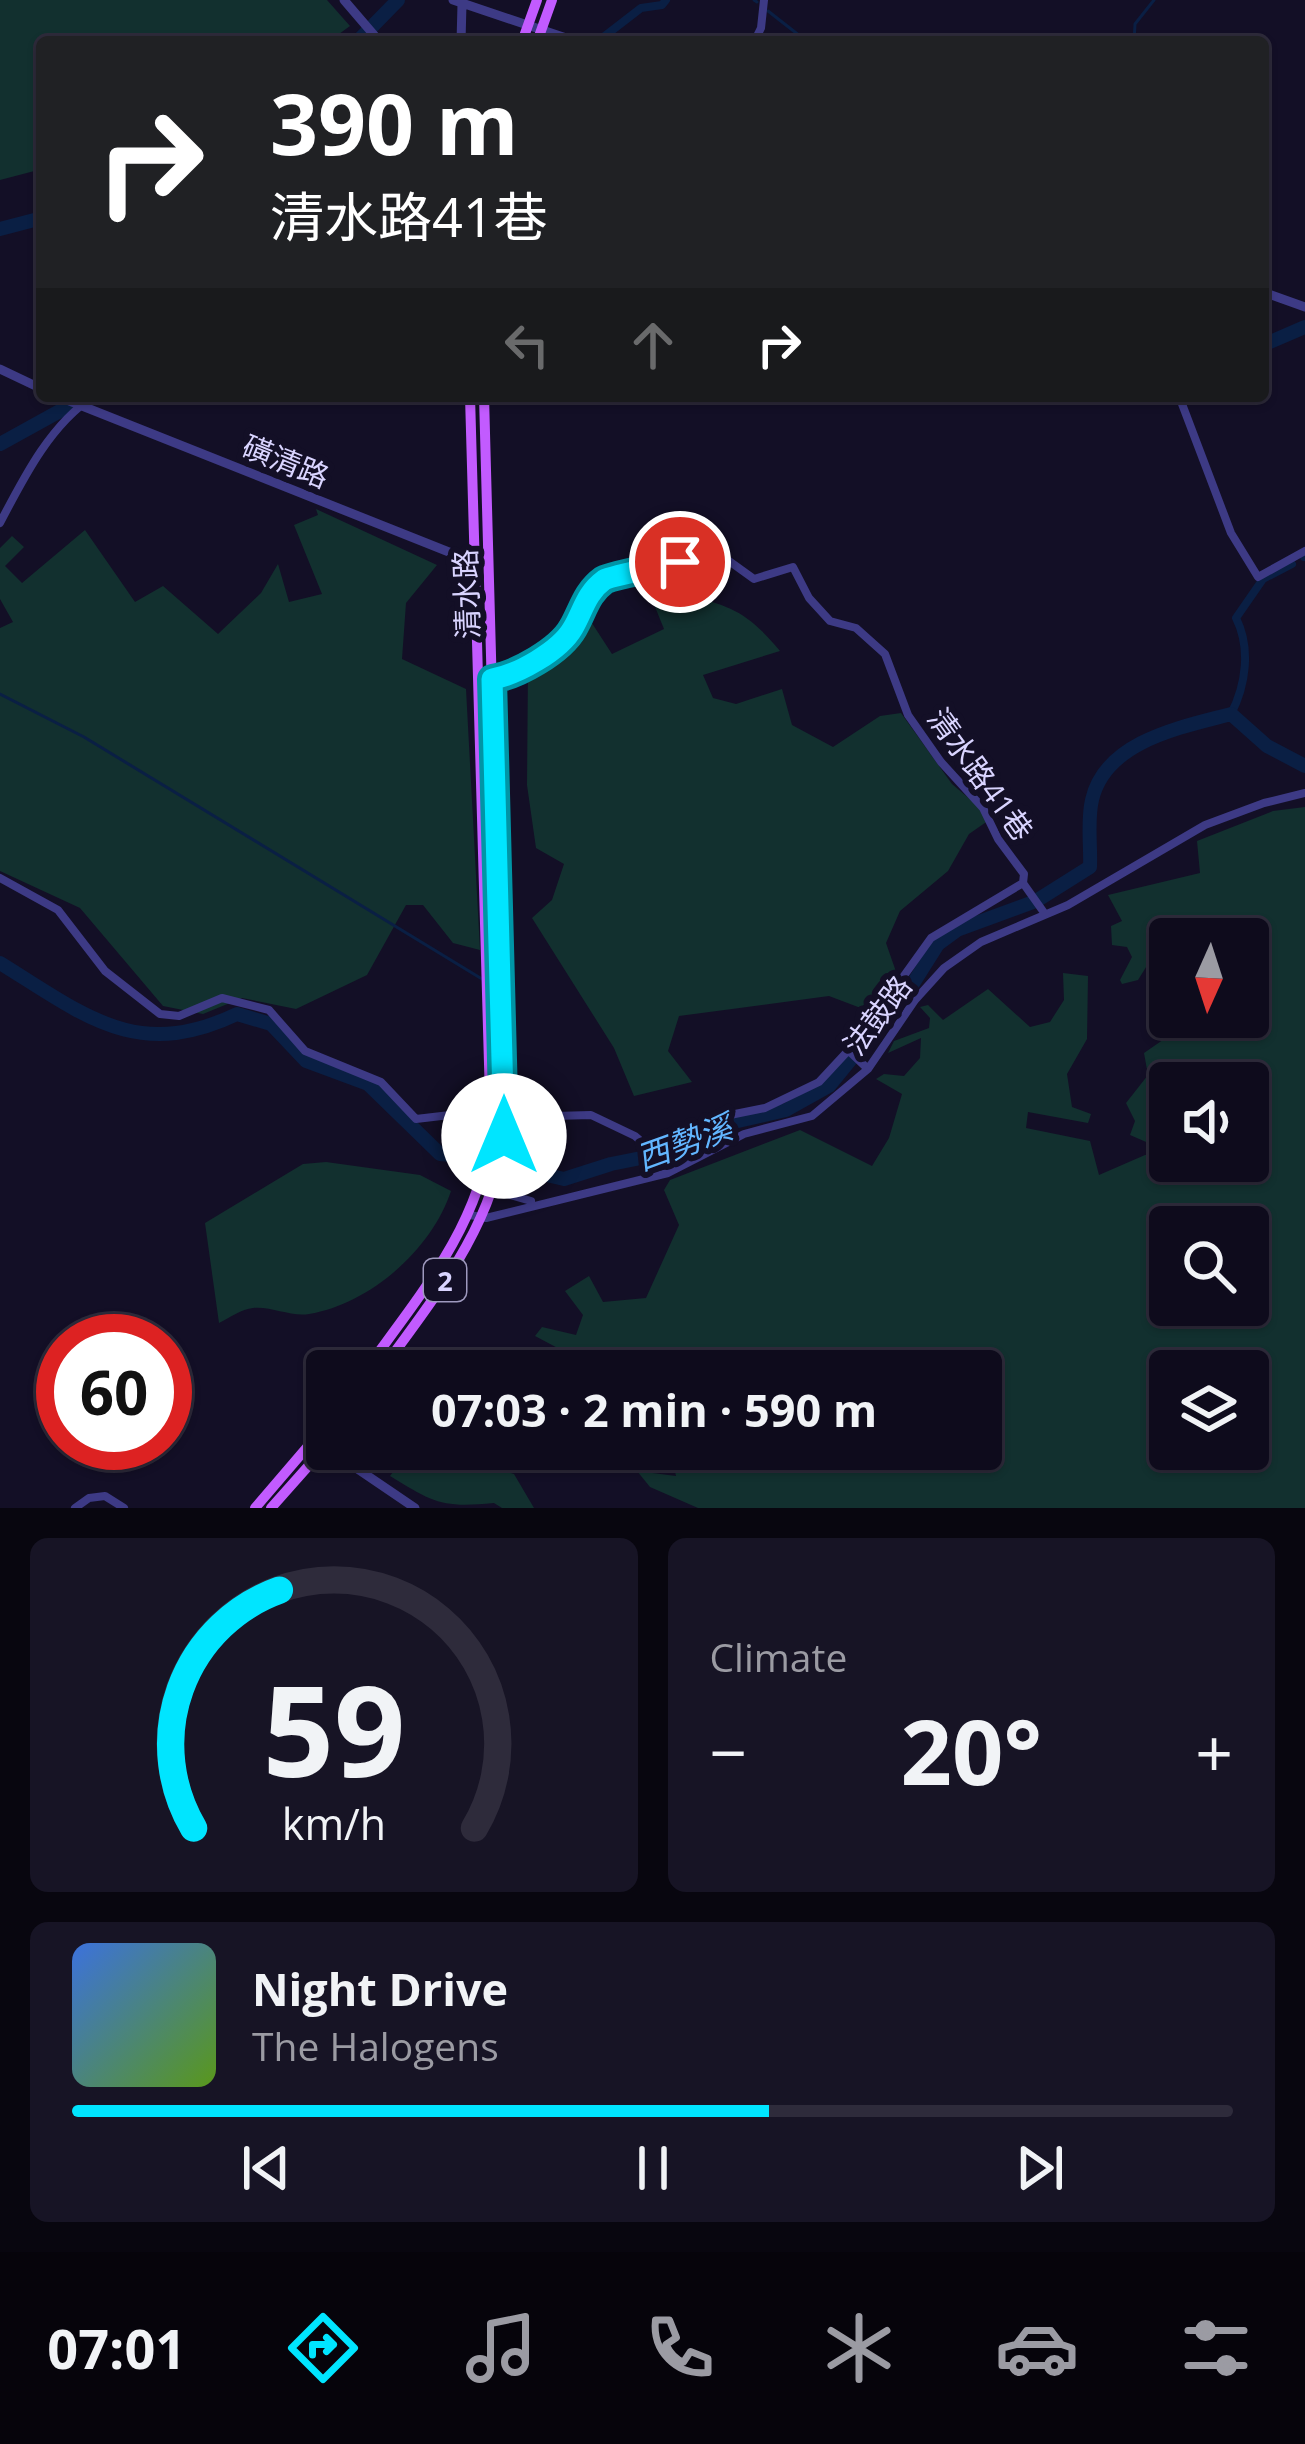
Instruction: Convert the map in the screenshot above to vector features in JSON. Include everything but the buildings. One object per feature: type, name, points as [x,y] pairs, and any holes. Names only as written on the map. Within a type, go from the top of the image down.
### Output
[{"type":"main road","points":[[524,36],[537,0]]},
{"type":"main road","points":[[539,36],[552,0]]},
{"type":"main road","name":"清水路","points":[[470,402],[474,562],[486,678]]},
{"type":"main road","name":"清水路","points":[[484,402],[497,1142]]},
{"type":"main road","name":"2","points":[[396,1350],[459,1260],[493,1175],[497,1142]]},
{"type":"main road","name":"2","points":[[380,1350],[476,1215]]},
{"type":"main road","points":[[255,1508],[306,1459]]},
{"type":"main road","points":[[271,1508],[306,1464]]},
{"type":"street","points":[[344,0],[375,36]]},
{"type":"street","points":[[757,36],[764,0]]},
{"type":"street","points":[[461,36],[458,2],[560,36]]},
{"type":"street","points":[[1269,294],[1305,307]]},
{"type":"street","points":[[0,369],[36,386]]},
{"type":"street","name":"磺清路","points":[[72,402],[474,562]]},
{"type":"street","points":[[0,523],[17,488],[61,425],[85,402]]},
{"type":"street","points":[[1181,402],[1231,533],[1258,577],[1305,551]]},
{"type":"street","name":"清水路41巷","points":[[486,678],[513,673],[563,640],[585,601],[610,578],[680,562],[730,561],[754,579],[793,568],[809,598],[830,621],[856,628],[885,654],[908,715],[941,762],[983,808],[998,839],[1024,874],[1023,883],[1046,914]]},
{"type":"street","points":[[474,562],[489,563]]},
{"type":"street","name":"法鼓路","points":[[476,1215],[668,1173],[744,1134],[812,1116],[868,1070],[915,1000],[944,968],[981,942],[1046,914],[1205,825],[1305,793]]},
{"type":"street","points":[[0,878],[58,910],[105,971],[160,1013],[179,1016],[222,998],[269,1010],[305,1051],[381,1082],[411,1117],[449,1115],[497,1142],[519,1136],[554,1115],[571,1113],[591,1114],[650,1149],[687,1140],[730,1114],[784,1101],[819,1082],[848,1051],[931,938],[1023,883]]},
{"type":"street","points":[[848,1051],[868,1070]]},
{"type":"street","points":[[700,1131],[713,1148]]},
{"type":"street","points":[[493,1175],[507,1194],[538,1202]]},
{"type":"street","points":[[360,1470],[415,1508]]},
{"type":"street","points":[[75,1508],[89,1498],[105,1496],[124,1508]]},
{"type":"green space","points":[[0,0],[327,0],[350,26],[336,36],[36,36],[36,171],[0,180]]},
{"type":"green space","points":[[316,509],[437,565],[406,603],[402,659],[466,689],[480,950],[453,943],[423,905],[406,905],[367,975],[296,1009],[242,998],[203,1014],[163,1006],[80,908],[0,871],[0,628],[13,622],[0,599],[0,548],[12,536],[24,547],[5,566],[22,583],[85,530],[135,602],[163,586],[218,634],[261,593],[278,564],[289,602],[322,594],[294,525],[318,515]]},
{"type":"green space","points":[[681,579],[685,597],[739,613],[780,651],[703,675],[713,698],[736,704],[782,689],[792,725],[833,747],[880,716],[901,713],[952,784],[992,818],[969,834],[948,871],[900,911],[886,943],[901,986],[866,1010],[829,996],[679,1016],[668,1051],[692,1082],[634,1096],[614,1048],[532,918],[552,900],[564,864],[536,848],[527,785],[528,668],[565,644],[588,617],[612,654],[664,629],[647,587]]},
{"type":"green space","points":[[1305,807],[1305,1508],[698,1508],[650,1487],[637,1471],[676,1476],[675,1470],[1002,1470],[1002,1350],[561,1350],[535,1336],[542,1327],[576,1335],[583,1315],[565,1291],[589,1276],[603,1302],[646,1298],[679,1225],[664,1190],[670,1180],[800,1130],[872,1166],[889,1138],[902,1094],[876,1079],[884,1074],[904,1076],[920,1058],[921,1038],[888,1053],[894,1041],[929,1028],[930,1018],[920,1007],[928,1005],[943,1020],[988,989],[1030,1027],[1050,1022],[1064,1000],[1063,973],[1088,976],[1087,1039],[1067,1074],[1072,1107],[1091,1114],[1088,1123],[1028,1112],[1026,1128],[1090,1141],[1099,1175],[1149,1155],[1149,1182],[1269,1182],[1269,1062],[1149,1062],[1149,1143],[1130,1135],[1135,1121],[1126,1103],[1148,1075],[1144,1053],[1166,1038],[1269,1038],[1269,918],[1149,918],[1149,962],[1138,980],[1122,984],[1120,980],[1132,957],[1127,947],[1112,945],[1111,926],[1122,921],[1108,895],[1200,873],[1197,841],[1273,811]]},
{"type":"green space","points":[[326,1162],[420,1175],[451,1191],[414,1253],[354,1299],[309,1314],[249,1309],[219,1323],[205,1223],[303,1164]]},
{"type":"green space","points":[[394,1470],[500,1470],[514,1474],[534,1508],[450,1504],[390,1476]]},
{"type":"waterway","points":[[363,36],[398,0]]},
{"type":"waterway","points":[[605,36],[641,8],[666,0]]},
{"type":"waterway","points":[[1134,36],[1135,24],[1154,0]]},
{"type":"waterway","points":[[768,11],[800,36]]},
{"type":"waterway","points":[[0,229],[36,220]]},
{"type":"waterway","points":[[1269,342],[1305,327]]},
{"type":"waterway","points":[[0,444],[76,402]]},
{"type":"waterway","points":[[1231,714],[1245,666],[1236,618],[1263,579],[1292,564]]},
{"type":"waterway","points":[[0,694],[84,737],[482,979]]},
{"type":"waterway","name":"西勢溪","points":[[0,963],[86,1015],[140,1033],[202,1028],[237,1014],[271,1024],[306,1061],[368,1084],[440,1154],[564,1179],[681,1150],[716,1126],[786,1110],[829,1086],[914,982],[938,944],[957,930],[1036,901],[1090,867],[1092,800],[1100,780],[1129,750],[1169,731],[1231,714],[1267,746],[1305,766]]},
{"type":"route","points":[[504,1136],[492,679],[513,673],[563,640],[585,601],[604,580],[680,562]]}]
